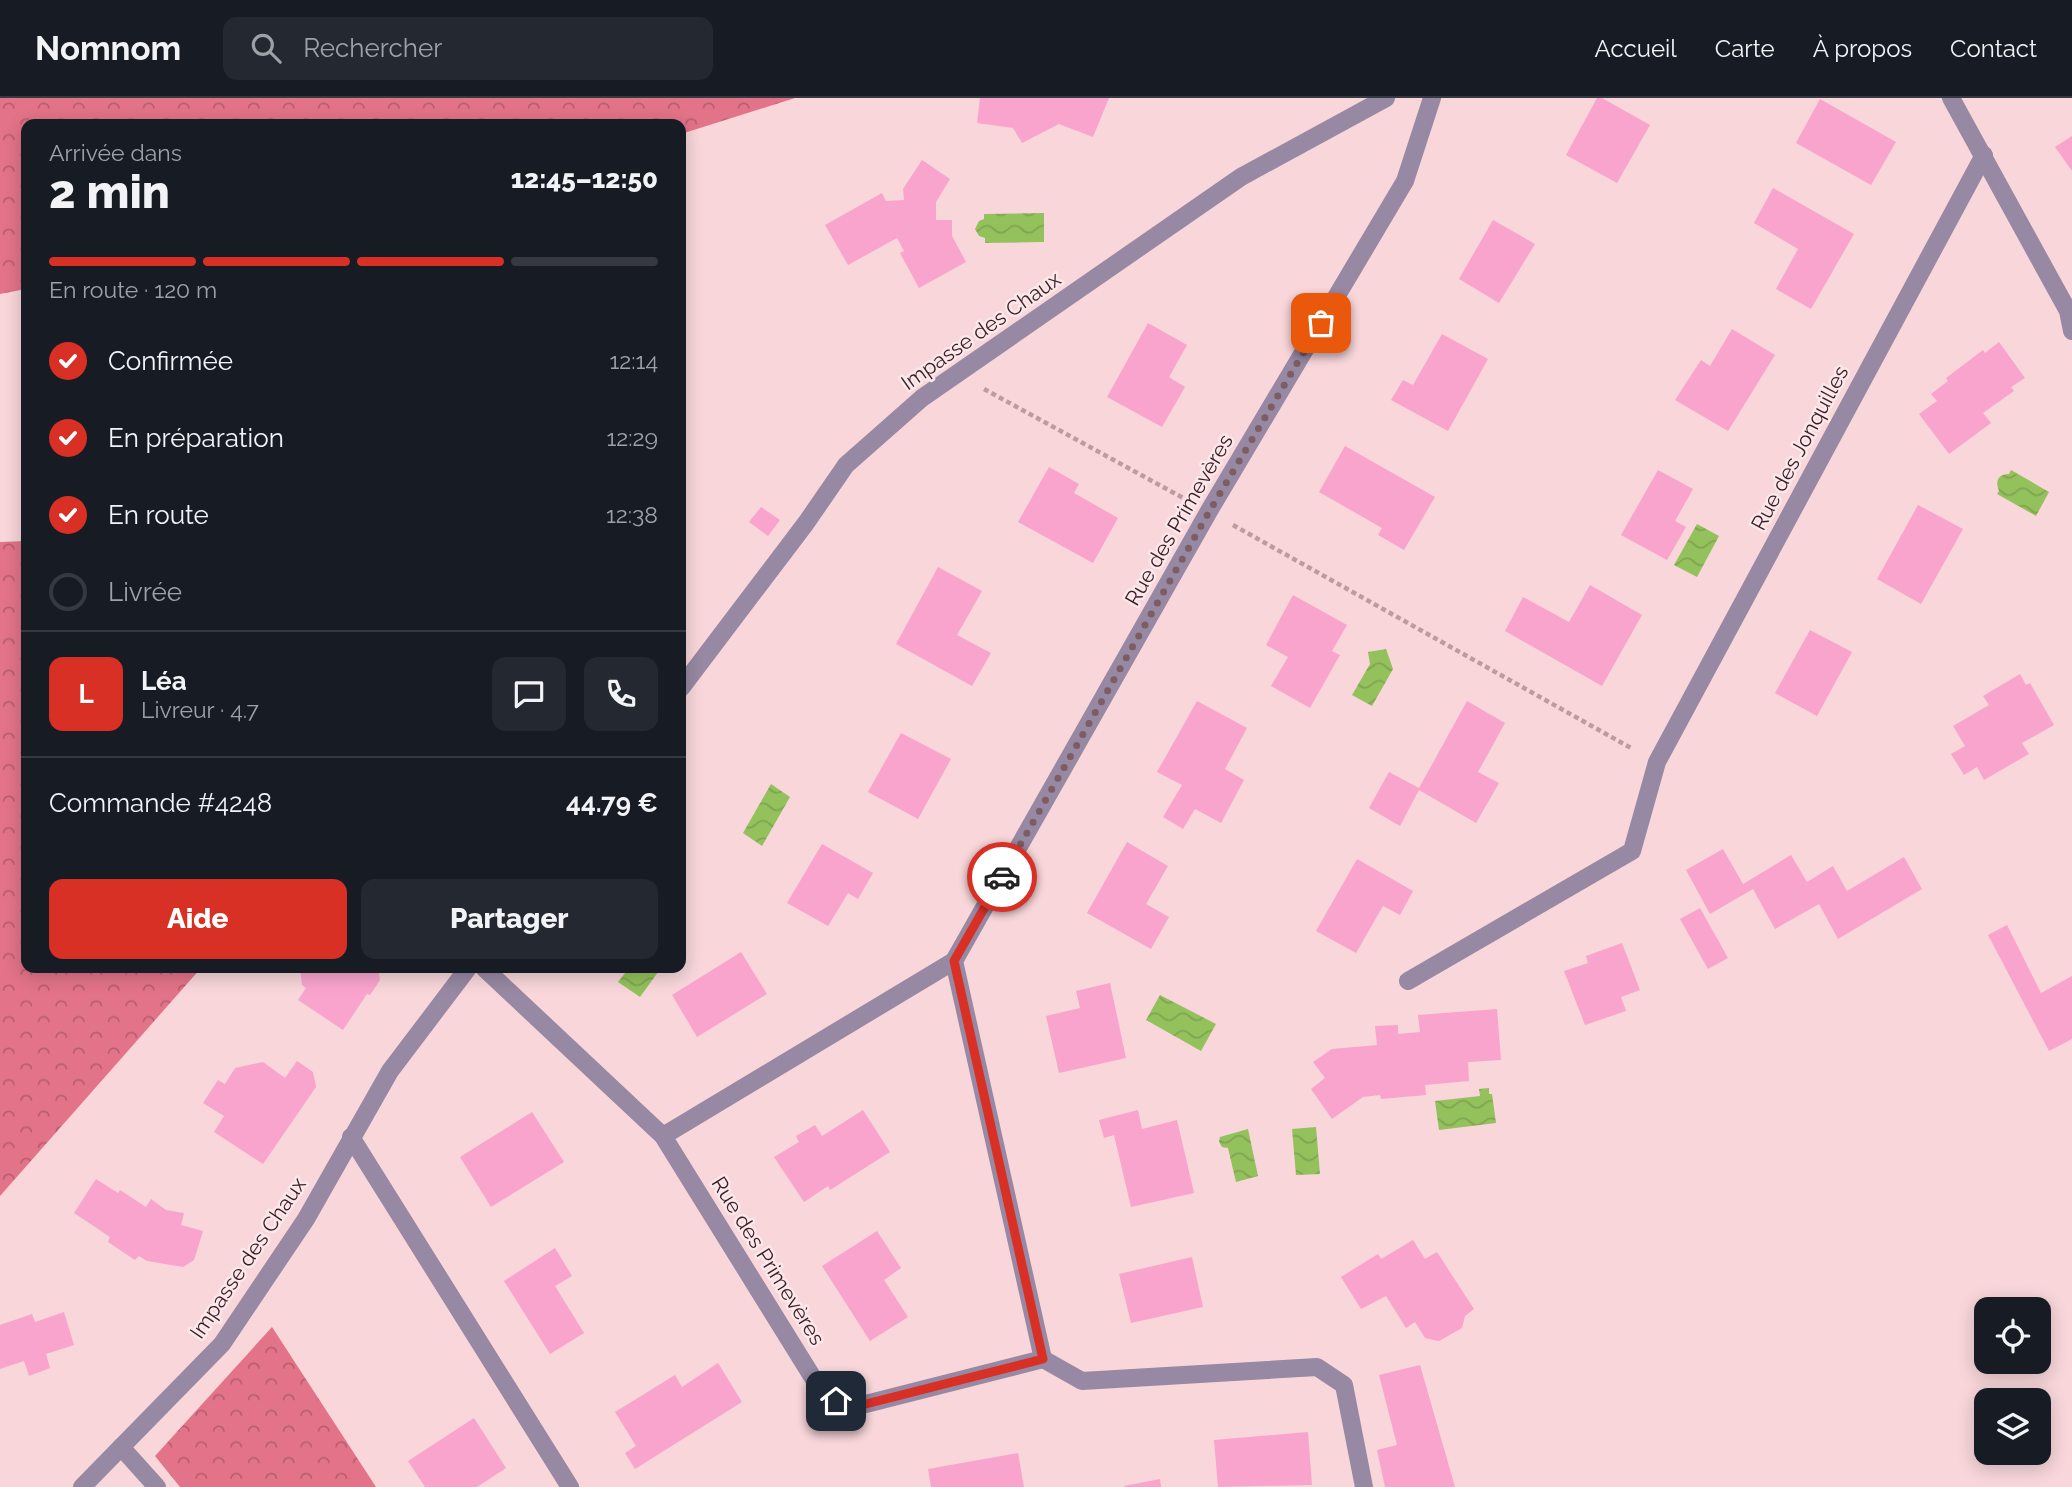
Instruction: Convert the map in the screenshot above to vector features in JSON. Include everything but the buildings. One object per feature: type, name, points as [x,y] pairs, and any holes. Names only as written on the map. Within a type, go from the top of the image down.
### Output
[{"type":"street","name":"Impasse des Chaux","points":[[686,681],[806,523],[846,465],[922,398],[1241,177],[1386,98]]},
{"type":"street","name":"Rue des Primevères","points":[[663,1136],[954,961],[1209,512],[1405,181],[1432,98]]},
{"type":"street","points":[[1951,98],[2070,310],[2072,331]]},
{"type":"street","name":"Rue des Jonquilles","points":[[1408,981],[1632,851],[1657,762],[1984,155]]},
{"type":"street","points":[[954,961],[1043,1359],[1082,1381],[1317,1367],[1344,1385],[1364,1487]]},
{"type":"street","name":"Impasse des Chaux","points":[[82,1487],[222,1344],[306,1219],[390,1071],[464,973]]},
{"type":"street","name":"Rue des Primevères","points":[[489,973],[663,1136],[823,1394],[850,1408],[1043,1359]]},
{"type":"street","points":[[351,1137],[570,1487]]},
{"type":"street","points":[[121,1447],[157,1487]]},
{"type":"path","points":[[957,374],[1657,762]]},
{"type":"green space","points":[[0,98],[795,98],[686,132],[686,119],[21,119],[21,290],[0,294]]},
{"type":"green space","points":[[21,541],[21,973],[197,973],[0,1196],[0,542]]},
{"type":"green space","points":[[272,1327],[376,1487],[180,1487],[155,1456]]},
{"type":"water","points":[[1044,213],[1044,242],[985,243],[985,238],[979,236],[975,229],[979,221],[984,219],[984,214]]},
{"type":"water","points":[[2011,470],[2049,492],[2036,516],[1997,494],[1998,479],[2009,474]]},
{"type":"water","points":[[1697,524],[1719,536],[1697,577],[1674,565]]},
{"type":"water","points":[[1386,649],[1393,669],[1372,706],[1352,695],[1370,664],[1368,652]]},
{"type":"water","points":[[771,784],[790,797],[762,846],[743,833]]},
{"type":"water","points":[[625,973],[657,973],[640,997],[618,982]]},
{"type":"water","points":[[1160,995],[1216,1024],[1201,1051],[1146,1020]]},
{"type":"water","points":[[1489,1088],[1496,1123],[1439,1130],[1435,1101],[1480,1096],[1479,1089]]},
{"type":"water","points":[[1316,1127],[1320,1174],[1296,1175],[1292,1129]]},
{"type":"water","points":[[1248,1129],[1258,1176],[1236,1182],[1228,1148],[1222,1147],[1220,1137]]},
{"type":"way so far","points":[[1002,877],[1209,512],[1321,323]]},
{"type":"route","points":[[836,1401],[850,1408],[1043,1359],[954,961],[1002,877]]}]
